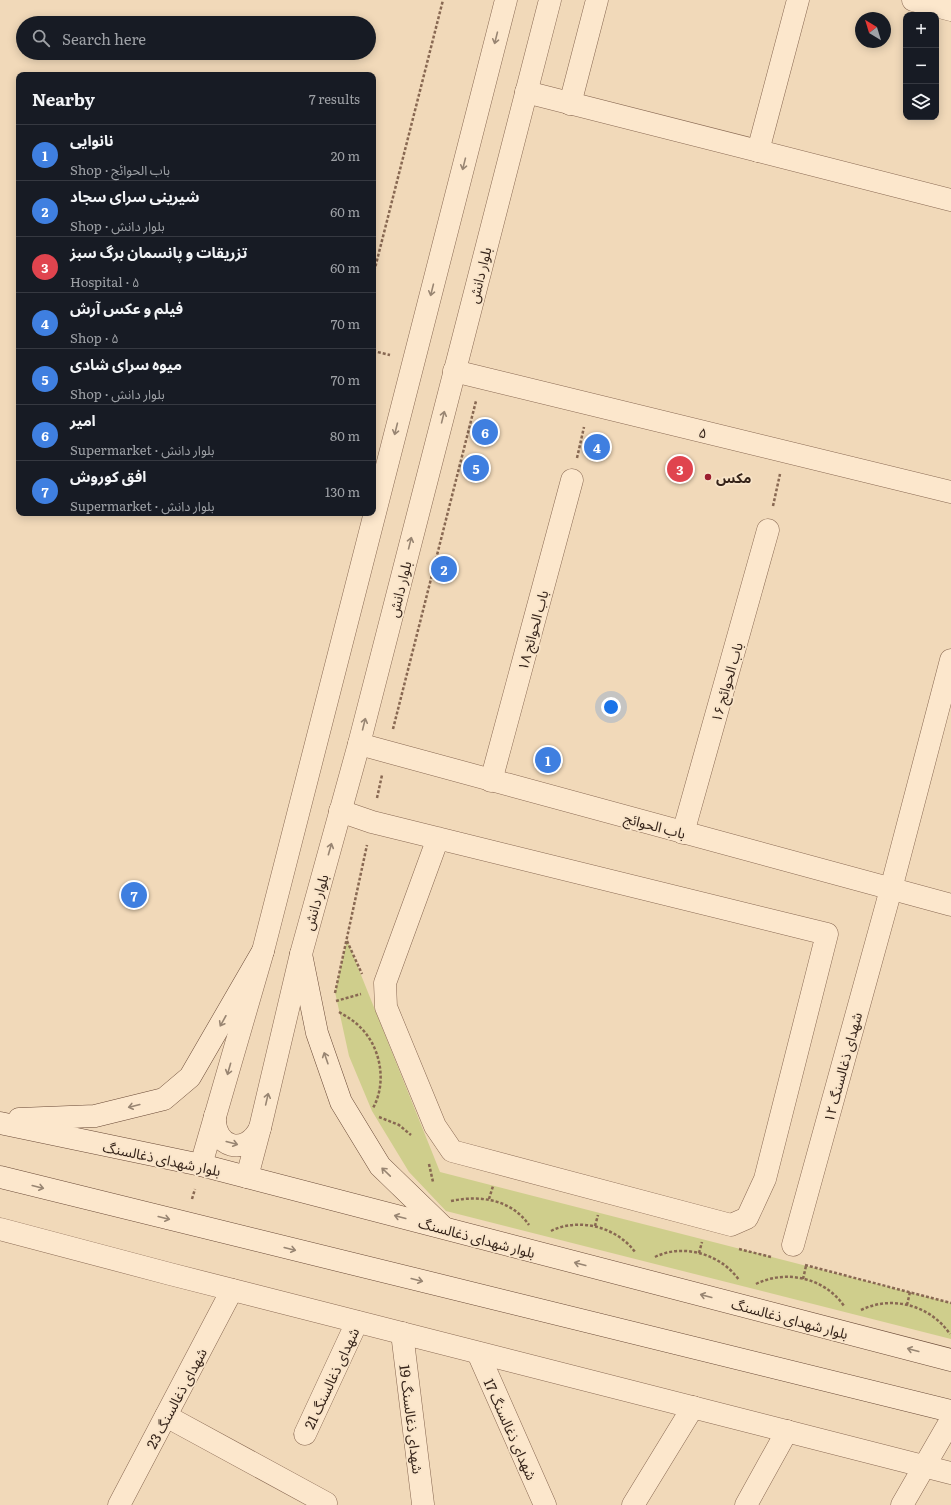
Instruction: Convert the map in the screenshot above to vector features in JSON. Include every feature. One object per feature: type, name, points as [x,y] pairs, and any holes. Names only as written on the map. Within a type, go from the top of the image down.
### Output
[{"type":"street","points":[[376,509],[506,0]]},
{"type":"street","name":"بلوار دانش","points":[[247,1177],[301,954],[359,744],[550,0]]},
{"type":"street","points":[[570,104],[597,0]]},
{"type":"street","points":[[758,151],[798,0]]},
{"type":"street","points":[[913,0],[951,10]]},
{"type":"street","points":[[526,92],[951,200]]},
{"type":"street","name":"۵","points":[[454,371],[951,492]]},
{"type":"street","name":"باب الحوائج ۱۸","points":[[491,781],[572,480]]},
{"type":"street","points":[[202,1165],[263,951],[374,516]]},
{"type":"street","name":"باب الحوائج ۱۶","points":[[683,833],[768,530]]},
{"type":"street","name":"شهدای ذغالسنگ ۱۲","points":[[793,1245],[891,889],[951,660]]},
{"type":"street","name":"باب الحوائج","points":[[359,744],[951,905]]},
{"type":"street","points":[[340,811],[372,822],[438,838],[827,934],[765,1179],[747,1218],[731,1225],[452,1151],[435,1126],[386,1007],[385,982],[438,838]]},
{"type":"street","points":[[0,1119],[95,1116],[164,1099],[190,1078],[263,951]]},
{"type":"street","points":[[301,954],[317,1033],[341,1102],[380,1166],[444,1228]]},
{"type":"street","points":[[216,1116],[215,1125],[218,1134],[223,1140],[231,1145],[241,1145],[249,1142],[256,1136],[260,1128]]},
{"type":"street","name":"بلوار شهدای ذغالسنگ","points":[[0,1123],[202,1165],[951,1360]]},
{"type":"street","points":[[0,1177],[951,1411]]},
{"type":"street","points":[[0,1229],[232,1290],[951,1473]]},
{"type":"street","name":"شهدای ذغالسنگ 23","points":[[119,1505],[232,1290]]},
{"type":"street","name":"شهدای ذغالسنگ 21","points":[[305,1434],[357,1322]]},
{"type":"street","name":"شهدای ذغالسنگ 19","points":[[402,1333],[423,1504]]},
{"type":"street","name":"شهدای ذغالسنگ 17","points":[[478,1353],[545,1505]]},
{"type":"street","points":[[633,1505],[693,1407]]},
{"type":"street","points":[[166,1416],[326,1503]]},
{"type":"street","points":[[902,1505],[951,1420]]},
{"type":"street","points":[[746,1505],[787,1432]]},
{"type":"path","points":[[376,264],[443,0]]},
{"type":"path","points":[[347,940],[387,752],[482,378]]},
{"type":"path","points":[[572,480],[590,404]]},
{"type":"path","points":[[768,530],[785,452]]},
{"type":"path","points":[[336,1001],[363,993]]},
{"type":"path","points":[[339,1012],[362,1028],[370,1039],[376,1052],[380,1065],[380,1079],[379,1093],[372,1111]]},
{"type":"path","points":[[374,1116],[386,1119],[399,1125],[415,1138]]},
{"type":"path","points":[[429,1162],[433,1190]]},
{"type":"path","points":[[489,1200],[494,1185]]},
{"type":"path","points":[[446,1204],[464,1198],[489,1200],[505,1205],[516,1212],[531,1228]]},
{"type":"path","points":[[595,1226],[599,1212]]},
{"type":"path","points":[[546,1233],[556,1228],[575,1225],[595,1226],[622,1239],[632,1248],[636,1255]]},
{"type":"path","points":[[699,1253],[703,1239]]},
{"type":"path","points":[[652,1258],[673,1252],[687,1251],[699,1253],[714,1258],[725,1266],[740,1281]]},
{"type":"path","points":[[803,1278],[806,1266]]},
{"type":"path","points":[[753,1286],[763,1280],[777,1277],[791,1276],[803,1278],[830,1291],[840,1300],[844,1307]]},
{"type":"path","points":[[907,1304],[910,1292]]},
{"type":"path","points":[[858,1312],[882,1303],[907,1304],[934,1317],[944,1326],[951,1336]]},
{"type":"shaded area","points":[[347,940],[440,1172],[951,1303],[951,1339],[446,1211],[409,1172],[372,1111],[349,1056],[335,992]]},
{"type":"place","name":"امیر","points":[[485,432]]},
{"type":"place","name":"فیلم و عکس آرش","points":[[597,447]]},
{"type":"place","name":"میوه سرای شادی","points":[[476,468]]},
{"type":"place","name":"تزریقات و پانسمان برگ سبز","points":[[680,469]]},
{"type":"place","name":"مکس","points":[[708,477]]},
{"type":"place","name":"شیرینی سرای سجاد","points":[[444,569]]},
{"type":"place","name":"نانوایی","points":[[548,760]]},
{"type":"place","name":"افق کوروش","points":[[134,895]]}]
